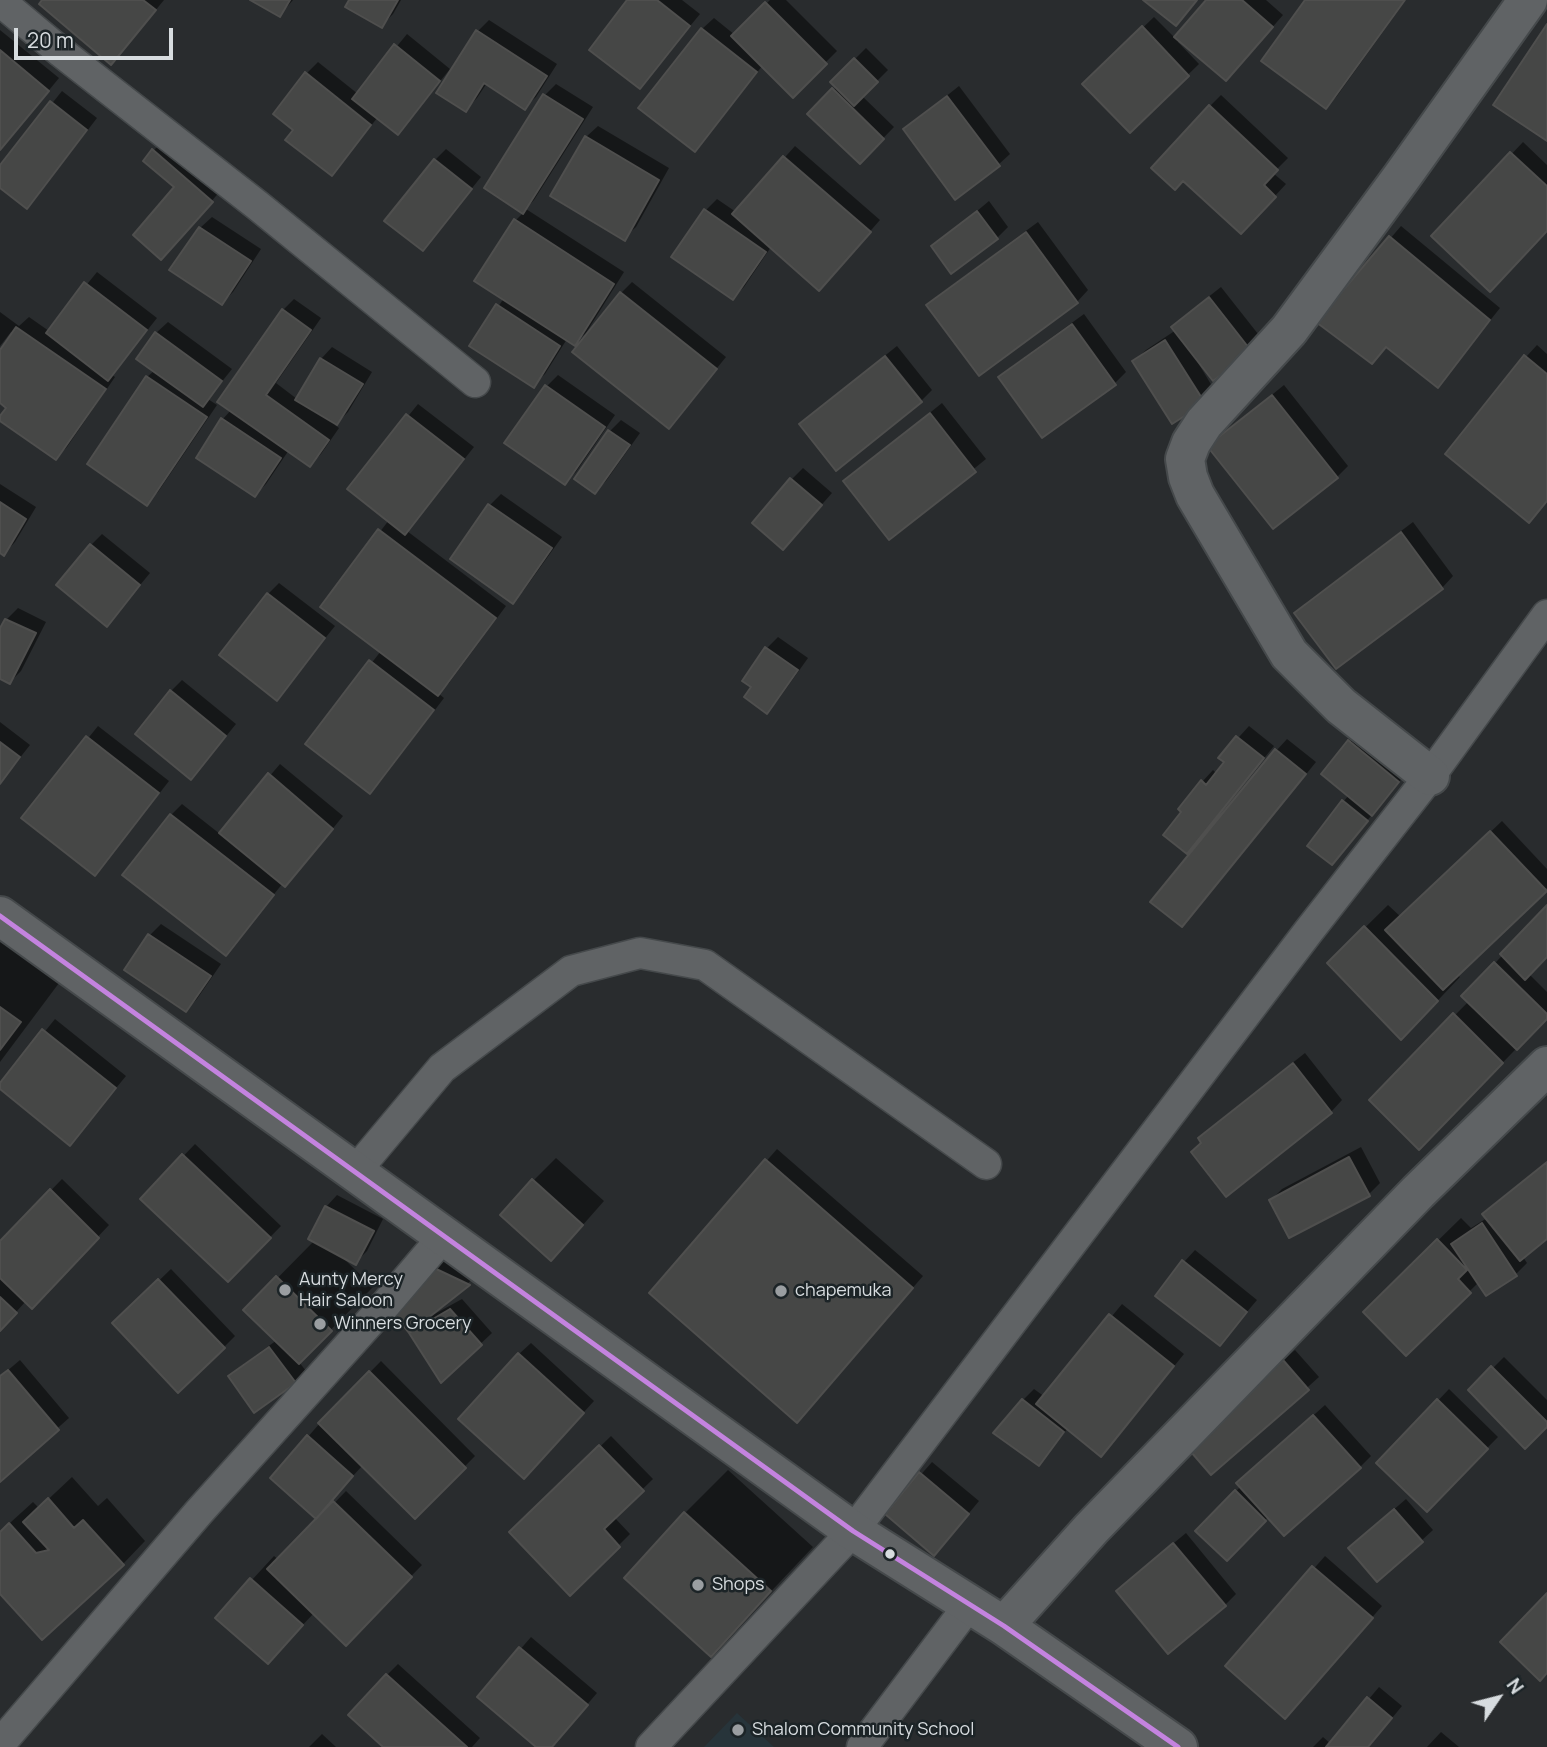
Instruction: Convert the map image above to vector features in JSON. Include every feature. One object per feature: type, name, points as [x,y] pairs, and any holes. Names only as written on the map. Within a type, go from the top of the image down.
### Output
[{"type":"street","points":[[1430,776],[1340,706],[1289,654],[1195,495],[1185,459],[1191,443],[1204,423],[1289,330],[1528,0]]},
{"type":"street","points":[[0,916],[853,1531],[1004,1626],[1178,1747]]},
{"type":"street","points":[[1004,1626],[1091,1529],[1418,1192],[1547,1066]]},
{"type":"lane","points":[[0,1],[475,382]]},
{"type":"lane","points":[[652,1747],[853,1531],[1291,954],[1430,776],[1547,615]]},
{"type":"lane","points":[[354,1173],[442,1068],[571,971],[640,954],[705,965],[986,1164]]},
{"type":"lane","points":[[0,1744],[199,1512],[443,1237]]},
{"type":"lane","points":[[862,1747],[969,1605]]},
{"type":"shaded area","name":"Shalom Community School","points":[[737,1713],[774,1747],[704,1747]]},
{"type":"building","points":[[42,0],[143,0],[156,10],[111,65],[39,4]]},
{"type":"building","points":[[250,0],[290,0],[280,17]]},
{"type":"building","points":[[349,0],[398,0],[382,28],[345,7]]},
{"type":"building","points":[[627,0],[657,0],[690,26],[640,89],[589,50]]},
{"type":"building","points":[[1143,0],[1197,0],[1176,26]]},
{"type":"building","points":[[1206,0],[1242,0],[1273,27],[1226,81],[1174,37]]},
{"type":"building","points":[[1305,0],[1405,0],[1326,109],[1261,61]]},
{"type":"building","points":[[765,2],[827,64],[793,98],[731,36]]},
{"type":"building","points":[[1547,24],[1547,141],[1493,105]]},
{"type":"building","points":[[1142,26],[1189,76],[1130,133],[1082,84]]},
{"type":"building","points":[[701,28],[757,72],[695,152],[638,108]]},
{"type":"building","points":[[476,30],[547,76],[525,110],[484,83],[466,112],[436,93]]},
{"type":"building","points":[[394,44],[440,81],[398,135],[352,99]]},
{"type":"building","points":[[0,50],[49,91],[0,150]]},
{"type":"building","points":[[854,58],[878,82],[854,106],[830,82]]},
{"type":"building","points":[[305,72],[371,125],[332,176],[285,140],[293,130],[273,114]]},
{"type":"building","points":[[832,88],[884,139],[860,164],[807,114]]},
{"type":"building","points":[[543,94],[583,119],[523,214],[484,188]]},
{"type":"building","points":[[947,96],[1000,166],[955,200],[903,129]]},
{"type":"building","points":[[50,101],[87,130],[27,209],[0,188],[0,165]]},
{"type":"building","points":[[1209,105],[1278,170],[1264,185],[1276,197],[1241,234],[1183,181],[1175,190],[1151,168]]},
{"type":"building","points":[[585,136],[659,180],[625,241],[550,196]]},
{"type":"building","points":[[152,149],[213,202],[161,260],[133,235],[174,187],[143,161]]},
{"type":"building","points":[[1510,152],[1547,186],[1547,231],[1490,292],[1431,236]]},
{"type":"building","points":[[783,156],[871,232],[819,291],[732,214]]},
{"type":"building","points":[[434,159],[472,189],[423,251],[384,221]]},
{"type":"building","points":[[704,209],[766,252],[733,300],[671,257]]},
{"type":"building","points":[[977,211],[998,239],[951,274],[931,246]]},
{"type":"building","points":[[514,219],[614,284],[575,346],[474,281]]},
{"type":"building","points":[[199,227],[251,261],[222,305],[169,270]]},
{"type":"building","points":[[1026,232],[1078,303],[979,376],[926,305]]},
{"type":"building","points":[[1389,236],[1490,320],[1438,388],[1386,347],[1372,364],[1316,322]]},
{"type":"building","points":[[84,282],[147,330],[108,381],[46,333]]},
{"type":"building","points":[[620,292],[717,369],[669,429],[572,352]]},
{"type":"building","points":[[1209,297],[1252,352],[1213,381],[1171,327]]},
{"type":"building","points":[[496,304],[560,346],[534,388],[469,346]]},
{"type":"building","points":[[282,309],[311,330],[266,395],[329,440],[310,467],[217,402]]},
{"type":"building","points":[[1072,324],[1116,385],[1042,438],[998,377]]},
{"type":"building","points":[[16,327],[106,389],[56,460],[0,421],[6,408],[0,403],[0,350]]},
{"type":"building","points":[[155,332],[222,381],[203,407],[136,359]]},
{"type":"building","points":[[1165,340],[1205,403],[1172,424],[1132,361]]},
{"type":"building","points":[[1524,355],[1547,374],[1547,501],[1529,523],[1445,454]]},
{"type":"building","points":[[885,356],[922,402],[836,471],[799,424]]},
{"type":"building","points":[[320,358],[363,384],[337,425],[295,400]]},
{"type":"building","points":[[146,376],[207,417],[147,506],[87,464]]},
{"type":"building","points":[[545,385],[605,427],[565,485],[504,443]]},
{"type":"building","points":[[1272,395],[1338,478],[1273,529],[1207,446]]},
{"type":"building","points":[[930,413],[976,472],[889,540],[843,481]]},
{"type":"building","points":[[406,414],[464,459],[405,535],[347,489]]},
{"type":"building","points":[[221,418],[281,458],[255,497],[196,458]]},
{"type":"building","points":[[608,430],[630,445],[595,494],[574,479]]},
{"type":"building","points":[[790,478],[822,505],[783,550],[752,523]]},
{"type":"building","points":[[0,502],[26,519],[4,556],[0,553]]},
{"type":"building","points":[[488,504],[552,548],[513,604],[450,559]]},
{"type":"building","points":[[378,529],[496,618],[438,696],[320,607]]},
{"type":"building","points":[[1401,532],[1443,589],[1336,669],[1294,613]]},
{"type":"building","points":[[90,544],[140,585],[107,627],[56,585]]},
{"type":"building","points":[[267,593],[325,638],[277,701],[219,655]]},
{"type":"building","points":[[5,619],[36,633],[10,684],[0,679],[0,628]]},
{"type":"building","points":[[765,647],[798,670],[767,714],[744,697],[751,687],[742,681]]},
{"type":"building","points":[[369,660],[434,710],[370,794],[305,744]]},
{"type":"building","points":[[170,690],[226,736],[191,780],[135,734]]},
{"type":"building","points":[[86,736],[159,793],[95,876],[21,818]]},
{"type":"building","points":[[1236,736],[1264,758],[1187,854],[1163,835],[1181,812],[1178,809],[1201,780],[1206,785],[1224,762],[1218,758]]},
{"type":"building","points":[[1348,740],[1399,782],[1372,816],[1321,774]]},
{"type":"building","points":[[0,742],[20,757],[0,784]]},
{"type":"building","points":[[1275,749],[1306,774],[1182,927],[1150,902]]},
{"type":"building","points":[[268,773],[333,829],[285,887],[219,833]]},
{"type":"building","points":[[1342,800],[1368,821],[1332,865],[1307,846]]},
{"type":"building","points":[[170,814],[274,895],[226,956],[122,875]]},
{"type":"building","points":[[1490,831],[1547,891],[1443,990],[1385,930]]},
{"type":"building","points":[[1547,905],[1547,957],[1525,980],[1500,954]]},
{"type":"building","points":[[1364,926],[1438,1001],[1401,1040],[1327,963]]},
{"type":"building","points":[[148,934],[211,976],[186,1012],[124,970]]},
{"type":"building","points":[[1494,962],[1547,1014],[1547,1019],[1517,1050],[1461,996]]},
{"type":"building","points":[[0,1007],[21,1022],[0,1050]]},
{"type":"building","points":[[1453,1013],[1503,1063],[1419,1150],[1369,1100]]},
{"type":"building","points":[[42,1029],[116,1088],[70,1146],[0,1089],[0,1083]]},
{"type":"building","points":[[1293,1063],[1332,1113],[1226,1197],[1191,1152],[1201,1143],[1198,1138]]},
{"type":"building","points":[[182,1154],[271,1238],[228,1282],[140,1199]]},
{"type":"building","points":[[1349,1157],[1370,1196],[1289,1238],[1269,1200]]},
{"type":"building","name":"chapemuka","points":[[765,1159],[913,1288],[797,1423],[649,1293]]},
{"type":"building","points":[[1547,1162],[1547,1239],[1520,1261],[1482,1214]]},
{"type":"building","points":[[532,1179],[583,1225],[551,1261],[500,1215]]},
{"type":"building","points":[[50,1189],[99,1238],[32,1309],[0,1278],[0,1241]]},
{"type":"building","points":[[325,1206],[374,1231],[356,1265],[308,1239]]},
{"type":"building","points":[[1482,1223],[1517,1276],[1486,1296],[1451,1244]]},
{"type":"building","points":[[1437,1239],[1467,1270],[1458,1279],[1471,1293],[1406,1356],[1363,1312]]},
{"type":"building","points":[[1182,1260],[1247,1312],[1220,1346],[1155,1296]]},
{"type":"building","points":[[432,1267],[470,1285],[409,1333],[386,1304]]},
{"type":"building","points":[[276,1276],[332,1331],[299,1364],[243,1310]]},
{"type":"building","points":[[158,1279],[225,1348],[178,1393],[112,1323]]},
{"type":"building","points":[[0,1297],[17,1313],[0,1331]]},
{"type":"building","points":[[450,1309],[482,1345],[441,1383],[409,1333]]},
{"type":"building","points":[[1109,1314],[1174,1366],[1101,1457],[1036,1404]]},
{"type":"building","points":[[269,1347],[296,1383],[254,1413],[228,1376]]},
{"type":"building","points":[[518,1353],[584,1413],[524,1479],[458,1419]]},
{"type":"building","points":[[1283,1360],[1309,1390],[1211,1475],[1185,1445]]},
{"type":"building","points":[[1491,1366],[1547,1422],[1547,1427],[1525,1449],[1468,1390]]},
{"type":"building","points":[[8,1370],[59,1430],[0,1482],[0,1376]]},
{"type":"building","points":[[369,1371],[466,1468],[415,1519],[318,1423]]},
{"type":"building","points":[[1022,1399],[1064,1432],[1039,1466],[993,1433]]},
{"type":"building","points":[[1437,1399],[1488,1449],[1427,1512],[1376,1463]]},
{"type":"building","points":[[1313,1415],[1361,1468],[1284,1536],[1236,1483]]},
{"type":"building","points":[[307,1435],[353,1476],[316,1519],[270,1478]]},
{"type":"building","points":[[599,1445],[644,1491],[604,1529],[620,1547],[570,1596],[509,1532]]},
{"type":"building","points":[[919,1472],[969,1514],[934,1556],[885,1514]]},
{"type":"building","points":[[1235,1490],[1266,1521],[1227,1561],[1195,1531]]},
{"type":"building","points":[[48,1498],[74,1528],[83,1520],[124,1565],[42,1640],[0,1594],[0,1532],[9,1523],[36,1553],[49,1550],[23,1522]]},
{"type":"building","points":[[333,1501],[412,1577],[346,1646],[267,1569]]},
{"type":"building","points":[[1394,1509],[1423,1542],[1377,1582],[1348,1548]]},
{"type":"building","name":"Shops","points":[[684,1512],[771,1591],[711,1657],[624,1578]]},
{"type":"building","points":[[1173,1543],[1226,1606],[1168,1654],[1116,1591]]},
{"type":"building","points":[[1312,1566],[1373,1618],[1285,1719],[1225,1666]]},
{"type":"building","points":[[250,1578],[303,1625],[268,1664],[215,1618]]},
{"type":"building","points":[[1547,1593],[1547,1673],[1540,1681],[1500,1642]]},
{"type":"building","points":[[519,1647],[588,1705],[552,1747],[536,1747],[477,1697]]},
{"type":"building","points":[[386,1674],[467,1747],[383,1747],[348,1715]]},
{"type":"building","points":[[1367,1697],[1392,1718],[1368,1747],[1326,1747]]},
{"type":"transit line","points":[[0,916],[853,1531],[1004,1626],[1178,1747]]},
{"type":"place","name":"Aunty Mercy Hair Saloon","points":[[285,1290]]},
{"type":"place","name":"chapemuka","points":[[781,1291]]},
{"type":"place","name":"Winners Grocery","points":[[320,1324]]},
{"type":"place","name":"Shops","points":[[698,1585]]},
{"type":"place","name":"Shalom Community School","points":[[738,1730]]}]
